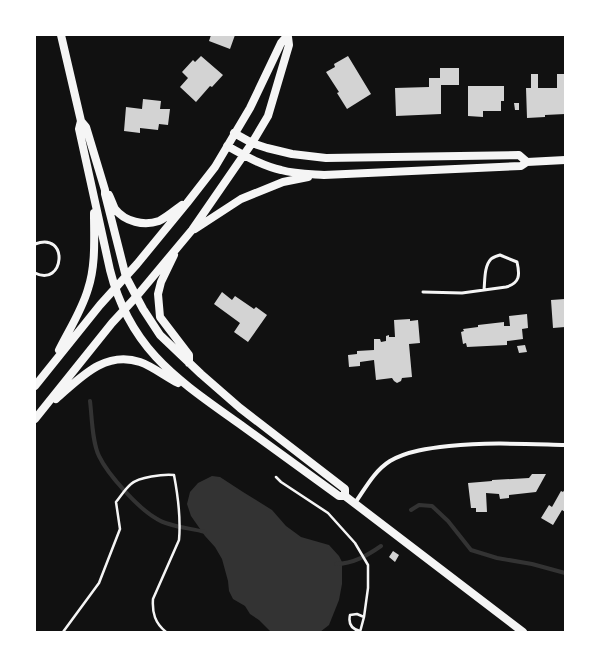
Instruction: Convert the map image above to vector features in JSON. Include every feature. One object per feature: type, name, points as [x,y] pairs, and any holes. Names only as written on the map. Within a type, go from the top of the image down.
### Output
[{"type":"main road","points":[[61,35],[80,121],[79,129],[114,290],[130,324],[156,358],[185,385],[339,496],[345,496],[355,503],[523,632]]},
{"type":"main road","points":[[35,386],[187,203],[215,167],[250,108],[281,43],[288,36]]},
{"type":"main road","points":[[35,419],[192,230],[252,143],[268,116],[289,46],[288,36]]},
{"type":"main road","points":[[80,121],[86,128],[105,190],[126,277],[136,297],[160,335],[240,408],[345,489],[345,496]]},
{"type":"main road","points":[[234,133],[252,143],[267,148],[292,154],[326,158],[519,155],[527,162]]},
{"type":"main road","points":[[227,146],[280,170],[302,174],[324,175],[521,166],[527,162],[565,160]]},
{"type":"main road","points":[[192,230],[241,199],[260,190],[283,182],[324,175]]},
{"type":"main road","points":[[105,190],[116,210],[124,217],[135,223],[148,223],[159,220],[183,204],[187,203]]},
{"type":"main road","points":[[52,364],[83,304],[89,289],[94,245],[93,196]]},
{"type":"main road","points":[[178,247],[161,282],[158,294],[160,317],[189,355],[189,363]]},
{"type":"main road","points":[[46,406],[88,371],[104,363],[115,360],[128,359],[141,362],[179,384],[185,385]]},
{"type":"street","points":[[355,503],[381,468],[390,461],[419,451],[478,443],[565,445]]},
{"type":"lane","points":[[35,244],[48,242],[55,246],[59,253],[60,260],[57,268],[52,273],[45,276],[35,273]]},
{"type":"lane","points":[[423,292],[462,293],[484,290],[506,287],[513,285],[518,279],[519,271],[517,262],[500,255],[491,258],[485,273],[484,290]]},
{"type":"path","points":[[63,632],[99,583],[120,529],[116,502],[131,484],[164,474],[174,475],[178,498],[179,517],[179,540],[157,586],[153,599],[152,608],[155,621],[166,632]]},
{"type":"path","points":[[276,477],[281,482],[328,513],[359,549],[368,564],[368,588],[364,617],[360,632],[350,626],[350,615],[357,614],[364,617]]},
{"type":"shaded area","points":[[212,476],[220,477],[272,510],[286,526],[301,537],[329,545],[339,556],[342,562],[342,584],[339,600],[329,625],[320,632],[271,632],[259,620],[250,614],[245,606],[233,599],[229,591],[222,559],[215,547],[191,516],[187,504],[190,492],[198,483]]},
{"type":"building","points":[[211,35],[235,35],[230,49],[209,41]]},
{"type":"building","points":[[201,56],[223,75],[212,87],[210,86],[196,102],[180,87],[188,78],[182,72],[193,60],[195,62]]},
{"type":"building","points":[[348,56],[371,94],[347,109],[337,93],[339,92],[326,72],[335,67],[334,64]]},
{"type":"building","points":[[440,68],[459,68],[459,85],[441,85],[441,114],[396,116],[395,88],[429,87],[429,78],[440,78]]},
{"type":"building","points":[[531,74],[538,74],[538,88],[557,88],[557,74],[565,74],[565,114],[527,118],[526,88],[531,88]]},
{"type":"building","points":[[468,86],[504,86],[504,101],[501,101],[501,111],[483,111],[483,117],[468,116]]},
{"type":"building","points":[[143,99],[161,101],[160,109],[170,109],[168,125],[159,124],[158,130],[140,128],[140,133],[124,131],[126,107],[142,109]]},
{"type":"building","points":[[514,103],[519,103],[519,110],[515,110]]},
{"type":"building","points":[[222,292],[232,300],[235,296],[254,309],[256,307],[267,315],[248,342],[234,332],[240,323],[214,304]]},
{"type":"building","points":[[565,299],[565,327],[553,328],[551,300]]},
{"type":"building","points":[[527,314],[528,328],[522,329],[523,339],[507,341],[507,345],[467,347],[466,343],[463,344],[461,332],[464,331],[463,329],[478,327],[478,325],[504,322],[504,326],[510,326],[509,316]]},
{"type":"building","points":[[410,319],[410,321],[418,320],[420,343],[409,344],[412,377],[402,378],[401,381],[397,383],[392,378],[376,380],[374,360],[360,362],[360,366],[349,367],[348,355],[357,354],[357,351],[374,350],[374,339],[380,339],[381,342],[386,341],[386,336],[389,335],[389,337],[395,337],[394,320]]},
{"type":"building","points":[[525,345],[527,352],[519,353],[517,346]]},
{"type":"building","points":[[532,474],[546,474],[536,492],[509,495],[509,498],[500,499],[499,494],[486,493],[487,512],[476,512],[476,508],[471,508],[468,483],[529,478]]},
{"type":"building","points":[[565,489],[565,512],[562,510],[553,525],[541,518],[549,505],[552,507],[561,491],[563,492]]},
{"type":"building","points":[[393,551],[399,555],[395,562],[389,557]]},
{"type":"waterway","points":[[90,401],[97,450],[103,464],[117,482],[133,500],[162,522],[205,532]]},
{"type":"waterway","points":[[411,510],[419,505],[432,506],[448,521],[471,550],[497,558],[532,564],[565,573]]},
{"type":"waterway","points":[[336,564],[354,561],[366,556],[381,546]]}]
